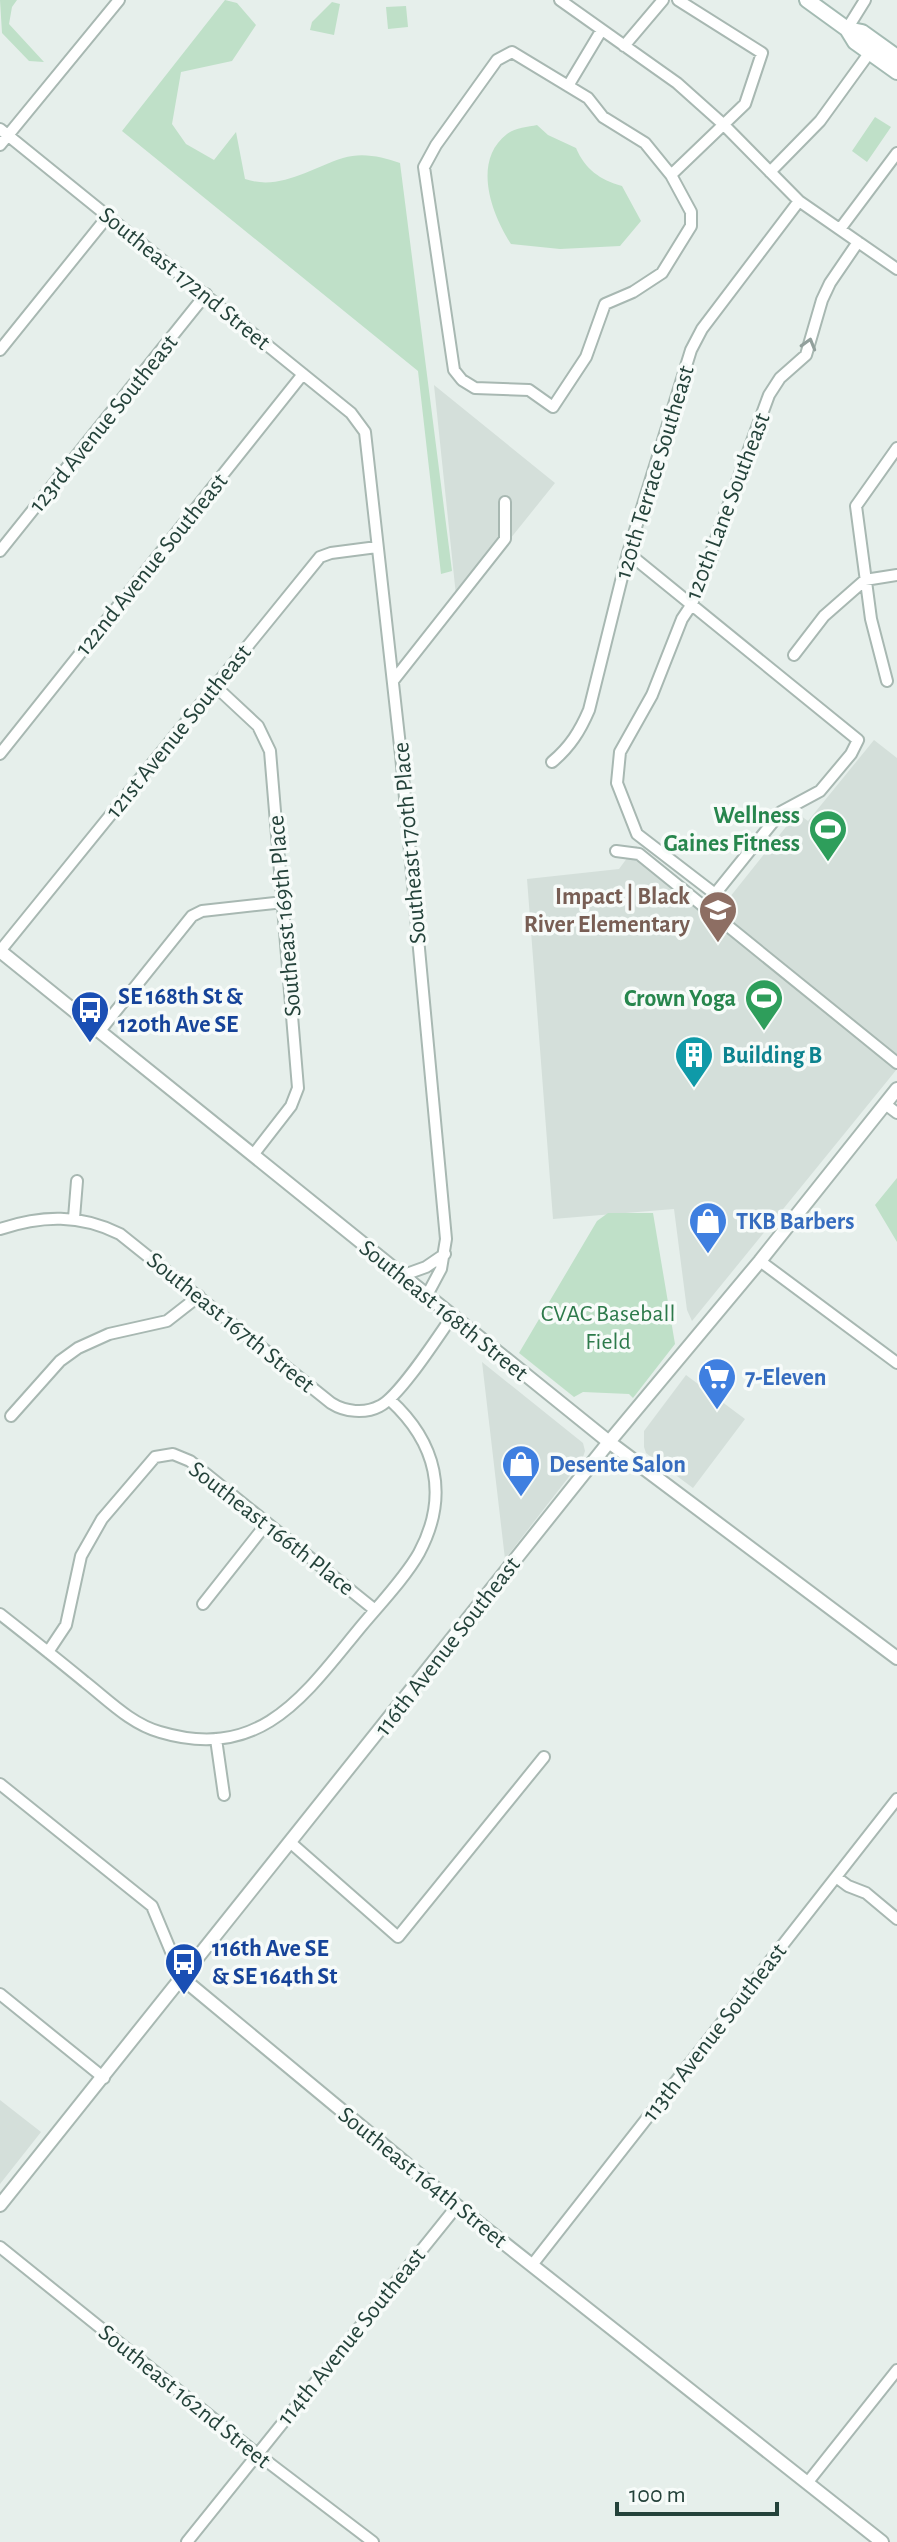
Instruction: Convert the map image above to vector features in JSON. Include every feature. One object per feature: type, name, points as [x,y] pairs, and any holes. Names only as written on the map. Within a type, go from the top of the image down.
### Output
[{"type":"main road","points":[[807,0],[847,29],[855,42],[897,72]]},
{"type":"main road","points":[[847,29],[862,32],[897,57]]},
{"type":"street","points":[[2,137],[119,0]]},
{"type":"street","points":[[560,0],[677,83],[724,125],[799,201],[897,269]]},
{"type":"street","points":[[624,46],[663,0]]},
{"type":"street","points":[[671,175],[745,104],[762,53],[678,0]]},
{"type":"street","points":[[847,29],[865,0]]},
{"type":"street","points":[[568,86],[601,31]]},
{"type":"street","points":[[512,52],[568,86],[588,98],[603,117],[645,143],[671,175],[691,212],[691,226],[662,273],[633,292],[605,304],[586,357],[553,407],[529,390],[475,388],[454,370],[424,167],[478,83],[497,60],[512,52]]},
{"type":"street","points":[[770,172],[820,121],[870,52]]},
{"type":"street","name":"Southeast 172nd Street","points":[[2,137],[206,294],[351,413],[365,432]]},
{"type":"street","points":[[840,229],[897,153]]},
{"type":"street","name":"120th Terrace Southeast","points":[[552,762],[566,750],[581,729],[589,710],[628,553],[691,350],[702,329],[799,201]]},
{"type":"street","points":[[0,350],[108,216]]},
{"type":"street","name":"120th Lane Southeast","points":[[692,604],[858,740],[851,754],[820,791],[781,812],[715,894],[637,834],[617,783],[620,752],[652,695],[682,619],[692,604],[769,395],[780,378],[806,355],[822,300],[858,242]]},
{"type":"street","name":"123rd Avenue Southeast","points":[[0,551],[206,294]]},
{"type":"street","name":"122nd Avenue Southeast","points":[[0,754],[303,374]]},
{"type":"street","name":"Southeast 170th Place","points":[[365,432],[393,681],[446,1239],[441,1269],[426,1297]]},
{"type":"street","points":[[887,681],[871,619],[856,506],[897,448]]},
{"type":"street","points":[[393,681],[505,539],[505,502]]},
{"type":"street","name":"121st Avenue Southeast","points":[[0,951],[320,557],[377,547]]},
{"type":"street","points":[[628,553],[692,604]]},
{"type":"street","points":[[794,655],[824,616],[865,580],[897,575]]},
{"type":"street","name":"Southeast 169th Place","points":[[214,685],[258,726],[270,751],[284,902],[298,1088],[291,1106],[253,1155]]},
{"type":"street","points":[[616,851],[639,854],[897,1063]]},
{"type":"street","points":[[99,1032],[192,916],[202,911],[284,902]]},
{"type":"street","name":"Southeast 168th Street","points":[[0,951],[451,1318],[609,1442],[897,1658]]},
{"type":"street","name":"116th Avenue Southeast","points":[[0,2205],[609,1442],[760,1261],[897,1089]]},
{"type":"street","points":[[885,1104],[897,1113]]},
{"type":"street","points":[[74,1218],[77,1181]]},
{"type":"street","name":"Southeast 167th Street","points":[[0,1229],[39,1219],[74,1218],[106,1227],[120,1234],[337,1407],[368,1410],[390,1400]]},
{"type":"street","points":[[401,1276],[426,1267],[445,1254]]},
{"type":"street","points":[[760,1261],[897,1363]]},
{"type":"street","points":[[11,1416],[60,1361],[78,1348],[109,1334],[167,1321],[199,1296]]},
{"type":"street","points":[[0,1614],[126,1714],[158,1732],[216,1739],[250,1731],[289,1710],[375,1610],[418,1553],[430,1524],[434,1503],[433,1466],[427,1447],[409,1417],[390,1400],[451,1318]]},
{"type":"street","name":"Southeast 166th Place","points":[[48,1652],[69,1617],[78,1565],[91,1534],[147,1464],[165,1454],[190,1461],[375,1610]]},
{"type":"street","points":[[203,1604],[267,1523]]},
{"type":"street","points":[[216,1739],[224,1795]]},
{"type":"street","points":[[291,1843],[398,1937],[544,1757]]},
{"type":"street","name":"Southeast 164th Street","points":[[0,1784],[152,1906],[182,1978],[457,2206],[882,2542]]},
{"type":"street","name":"113th Avenue Southeast","points":[[532,2265],[897,1799]]},
{"type":"street","points":[[836,1877],[866,1893],[897,1919]]},
{"type":"street","points":[[0,1994],[104,2078]]},
{"type":"street","name":"114th Avenue Southeast","points":[[187,2542],[457,2206]]},
{"type":"street","name":"Southeast 162nd Street","points":[[0,2247],[256,2453],[373,2542]]},
{"type":"street","points":[[808,2482],[897,2370]]},
{"type":"shaded area","points":[[434,385],[555,483],[457,605]]},
{"type":"shaded area","points":[[874,740],[897,758],[897,1069],[692,1321],[687,1310],[674,1209],[553,1219],[527,879],[619,869],[636,846],[718,912],[797,813],[808,821]]},
{"type":"shaded area","points":[[482,1362],[583,1443],[585,1451],[582,1460],[505,1559]]},
{"type":"shaded area","points":[[686,1375],[745,1419],[693,1488],[646,1453],[644,1447],[644,1431]]},
{"type":"shaded area","points":[[0,2100],[41,2132],[0,2184]]},
{"type":"green space","points":[[0,0],[17,0],[12,7],[9,24],[44,62],[29,61],[2,33]]},
{"type":"green space","points":[[225,0],[237,3],[256,25],[232,61],[181,72],[172,124],[186,144],[214,160],[236,132],[245,179],[258,182],[295,177],[350,156],[372,156],[400,163],[452,571],[441,574],[418,371],[122,131]]},
{"type":"green space","points":[[332,2],[340,4],[334,35],[310,30],[312,22]]},
{"type":"green space","points":[[406,6],[408,27],[388,29],[386,7]]},
{"type":"green space","points":[[875,117],[891,127],[867,162],[852,151]]},
{"type":"green space","points":[[537,125],[548,135],[576,148],[594,173],[622,186],[641,221],[620,246],[560,249],[511,244],[497,218],[488,188],[490,158],[496,145],[507,134]]},
{"type":"green space","points":[[897,1178],[897,1242],[875,1205]]},
{"type":"green space","name":"CVAC Baseball Field","points":[[608,1213],[653,1213],[675,1344],[633,1398],[629,1394],[583,1392],[574,1397],[519,1353],[597,1221]]},
{"type":"place","name":"Wellness Gaines Fitness","points":[[828,863]]},
{"type":"place","name":"Impact | Black River Elementary","points":[[718,944]]},
{"type":"place","name":"Crown Yoga","points":[[764,1032]]},
{"type":"place","name":"SE 168th St & 120th Ave SE","points":[[90,1044]]},
{"type":"place","name":"Building B","points":[[694,1089]]},
{"type":"place","name":"TKB Barbers","points":[[708,1255]]},
{"type":"place","name":"7-Eleven","points":[[717,1411]]},
{"type":"place","name":"Desente Salon","points":[[521,1498]]},
{"type":"place","name":"116th Ave SE & SE 164th St","points":[[184,1996]]}]
